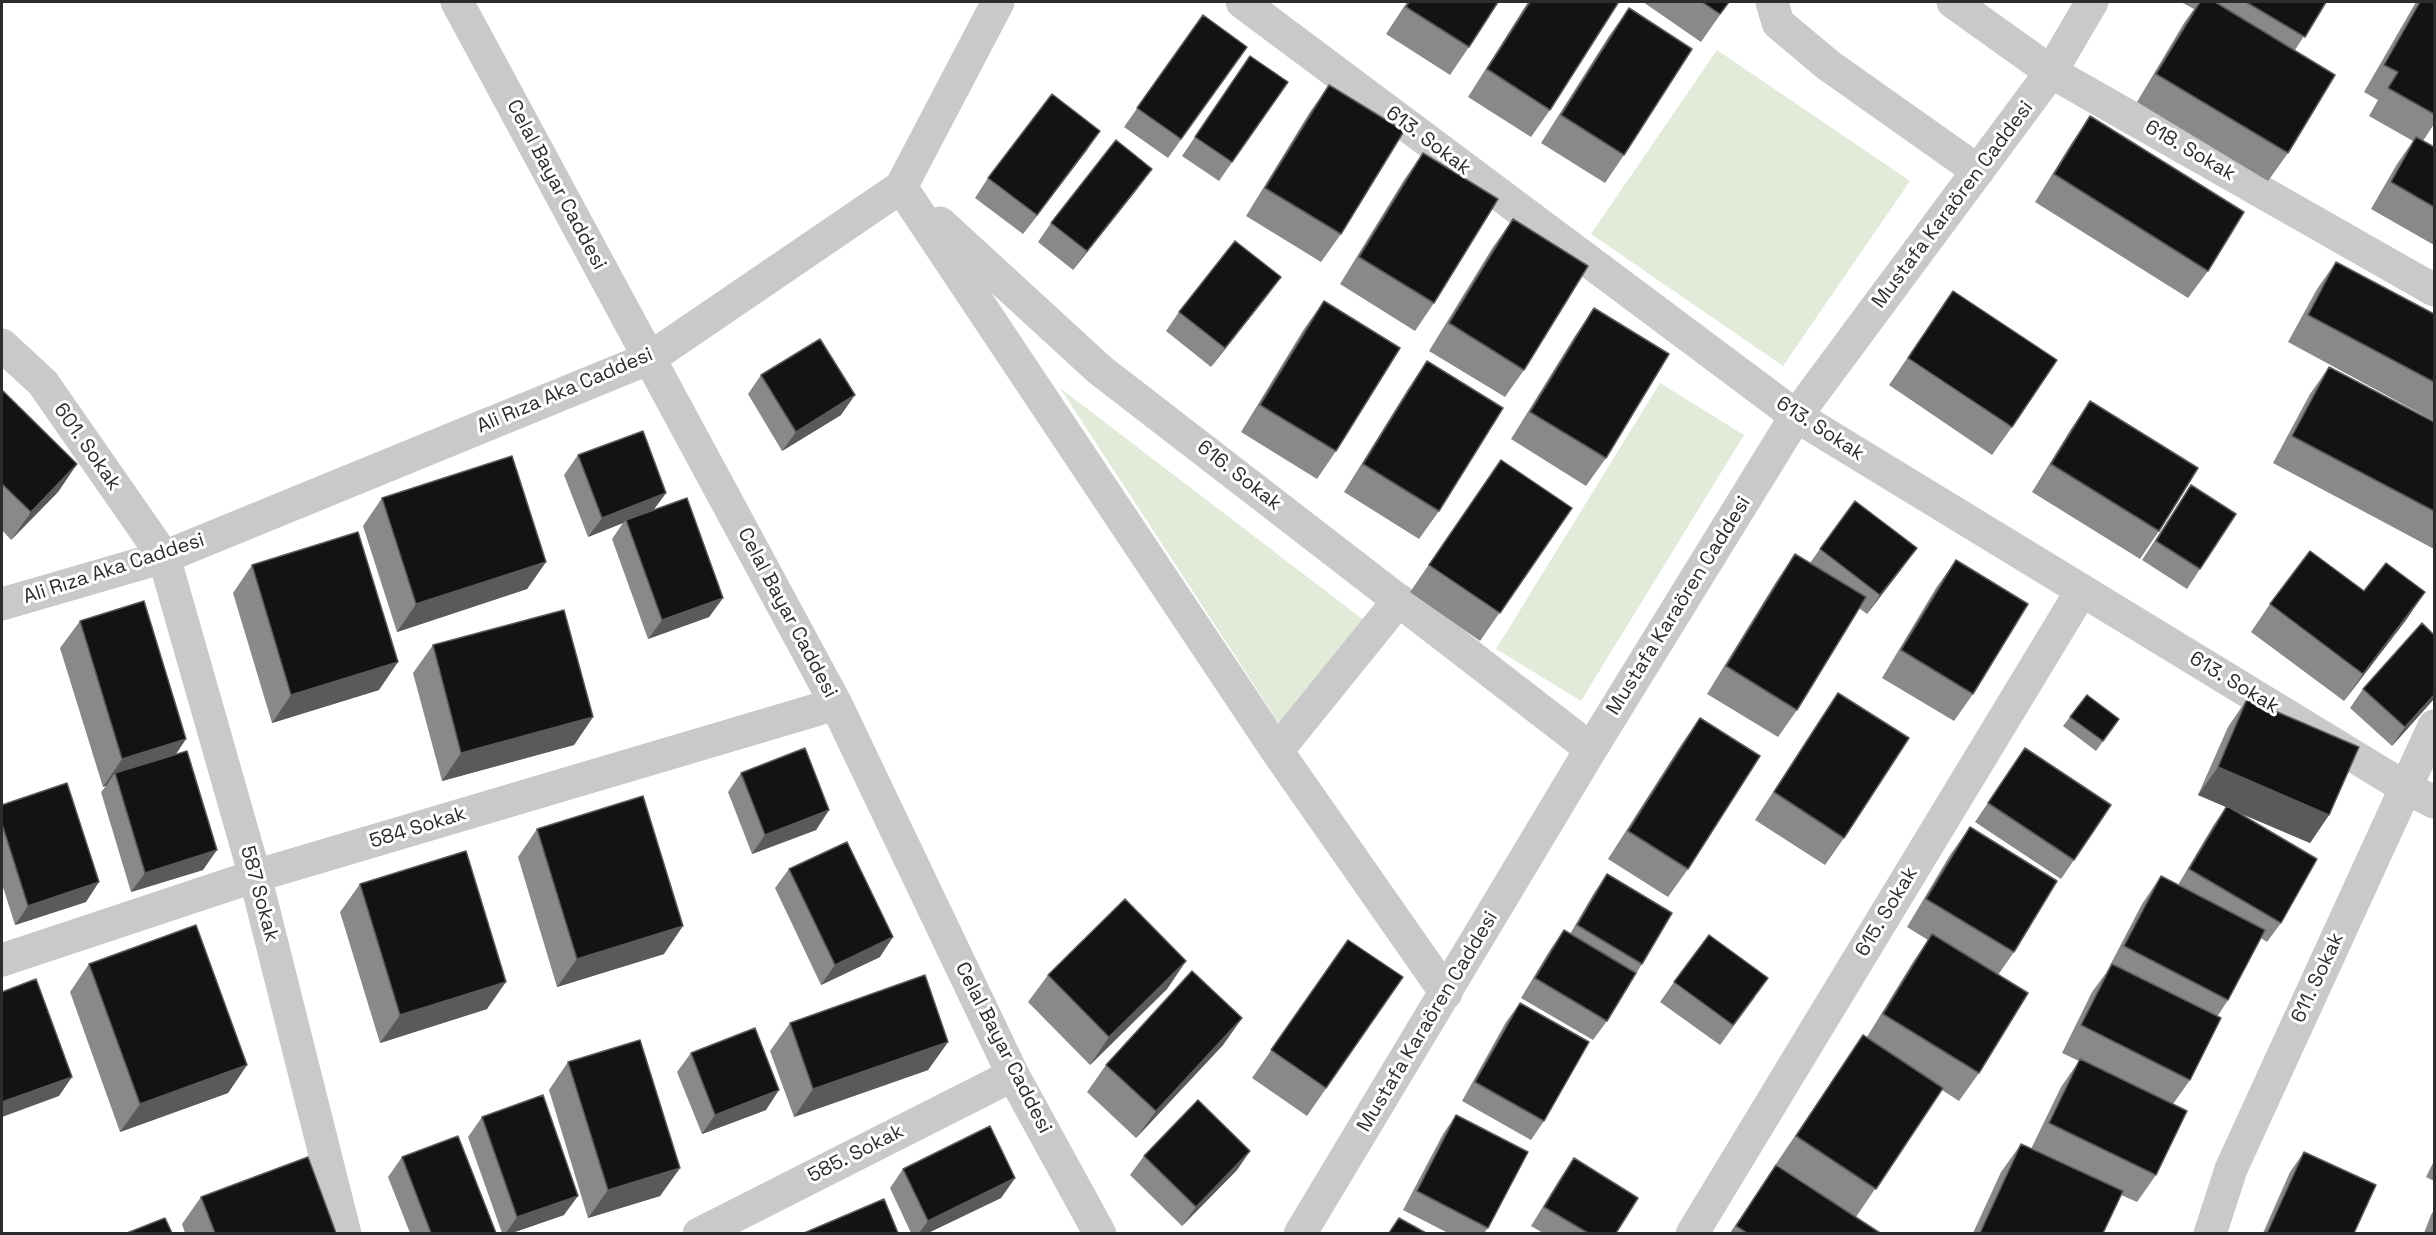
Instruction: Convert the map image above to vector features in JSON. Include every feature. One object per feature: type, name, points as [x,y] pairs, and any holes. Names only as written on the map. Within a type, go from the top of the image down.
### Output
[{"type":"street","name":"Celal Bayar Caddesi","points":[[457,2],[836,704],[1013,1075],[1100,1233]]},
{"type":"street","name":"Ali Rıza Aka Caddesi","points":[[2,604],[164,557],[650,358],[901,187],[998,2]]},
{"type":"street","name":"613. Sokak","points":[[1242,2],[1796,416],[2406,788],[2434,802]]},
{"type":"street","points":[[1772,2],[1778,23],[1828,65],[1978,171]]},
{"type":"street","name":"618. Sokak","points":[[1953,2],[2051,72],[2434,290]]},
{"type":"street","name":"Mustafa Karaören Caddesi","points":[[1300,1233],[1591,749],[1796,416],[2051,72],[2092,2]]},
{"type":"street","name":"616. Sokak","points":[[901,187],[1100,370],[1591,749]]},
{"type":"street","points":[[901,187],[1277,751],[1446,993]]},
{"type":"street","name":"601. Sokak","points":[[2,345],[43,383],[164,557]]},
{"type":"street","name":"587 Sokak","points":[[164,557],[255,876],[345,1233]]},
{"type":"street","name":"615. Sokak","points":[[1692,1233],[2082,590]]},
{"type":"street","points":[[1277,751],[1399,600]]},
{"type":"street","name":"584 Sokak","points":[[2,960],[255,876],[836,704]]},
{"type":"street","name":"611. Sokak","points":[[2210,1233],[2231,1169],[2434,726]]},
{"type":"street","name":"585. Sokak","points":[[699,1233],[1013,1075]]},
{"type":"green space","points":[[1717,50],[1910,181],[1783,366],[1591,234]]},
{"type":"green space","points":[[1660,383],[1744,435],[1581,701],[1496,649]]},
{"type":"green space","points":[[1060,388],[1365,621],[1279,723]]},
{"type":"building","points":[[1409,2],[1498,2],[1469,47],[1406,7]]},
{"type":"building","points":[[1530,2],[1618,3],[1550,110],[1487,69]]},
{"type":"building","points":[[1702,2],[1729,2],[1720,14]]},
{"type":"building","points":[[2200,2],[2215,2],[2335,75],[2288,153],[2156,74]]},
{"type":"building","points":[[2246,2],[2326,2],[2305,37]]},
{"type":"building","points":[[2420,2],[2434,2],[2434,114],[2388,88],[2398,72],[2384,65]]},
{"type":"building","points":[[1629,8],[1692,49],[1624,155],[1561,115]]},
{"type":"building","points":[[1203,15],[1247,47],[1181,139],[1137,108]]},
{"type":"building","points":[[1250,56],[1288,82],[1232,162],[1195,137]]},
{"type":"building","points":[[1329,85],[1404,131],[1341,234],[1265,188]]},
{"type":"building","points":[[1052,94],[1100,131],[1037,215],[988,178]]},
{"type":"building","points":[[2090,116],[2244,212],[2208,271],[2054,174]]},
{"type":"building","points":[[2416,137],[2434,147],[2434,207],[2391,182]]},
{"type":"building","points":[[1116,140],[1152,169],[1087,251],[1051,223]]},
{"type":"building","points":[[1423,153],[1498,199],[1434,303],[1359,257]]},
{"type":"building","points":[[1513,219],[1588,266],[1524,370],[1449,323]]},
{"type":"building","points":[[1235,241],[1281,277],[1225,348],[1179,312]]},
{"type":"building","points":[[2336,262],[2434,314],[2434,382],[2308,315]]},
{"type":"building","points":[[1953,291],[2057,360],[2012,427],[1908,358]]},
{"type":"building","points":[[1324,301],[1400,348],[1336,451],[1260,405]]},
{"type":"building","points":[[1594,308],[1669,354],[1606,458],[1530,412]]},
{"type":"building","points":[[820,339],[855,395],[796,432],[761,375]]},
{"type":"building","points":[[1427,361],[1503,408],[1439,511],[1363,464]]},
{"type":"building","points":[[2329,367],[2434,422],[2434,511],[2292,436]]},
{"type":"building","points":[[2,390],[77,464],[31,512],[2,484]]},
{"type":"building","points":[[2090,401],[2198,468],[2159,531],[2051,464]]},
{"type":"building","points":[[643,431],[666,493],[602,518],[578,455]]},
{"type":"building","points":[[512,456],[546,562],[416,604],[382,498]]},
{"type":"building","points":[[1501,460],[1572,508],[1500,613],[1429,565]]},
{"type":"building","points":[[2191,485],[2236,514],[2200,569],[2156,541]]},
{"type":"building","points":[[687,498],[723,598],[662,620],[626,520]]},
{"type":"building","points":[[1855,501],[1917,548],[1880,595],[1820,549]]},
{"type":"building","points":[[358,532],[398,662],[291,695],[252,565]]},
{"type":"building","points":[[2310,551],[2364,591],[2386,563],[2425,592],[2363,674],[2270,604]]},
{"type":"building","points":[[1795,554],[1866,597],[1797,710],[1726,666]]},
{"type":"building","points":[[1956,560],[2028,604],[1973,694],[1901,650]]},
{"type":"building","points":[[144,601],[186,739],[122,759],[80,621]]},
{"type":"building","points":[[564,610],[593,717],[461,753],[433,645]]},
{"type":"building","points":[[2422,623],[2434,635],[2434,695],[2405,727],[2363,689]]},
{"type":"building","points":[[1838,693],[1909,738],[1844,838],[1774,792]]},
{"type":"building","points":[[2087,695],[2119,719],[2103,741],[2070,717]]},
{"type":"building","points":[[2247,699],[2359,747],[2329,815],[2218,767]]},
{"type":"building","points":[[1700,718],[1760,756],[1688,869],[1628,831]]},
{"type":"building","points":[[805,748],[829,810],[765,835],[741,773]]},
{"type":"building","points":[[2025,748],[2111,805],[2074,860],[1988,803]]},
{"type":"building","points":[[187,751],[217,850],[145,873],[115,773]]},
{"type":"building","points":[[67,783],[99,882],[28,906],[2,824],[2,805]]},
{"type":"building","points":[[643,796],[683,926],[577,959],[537,829]]},
{"type":"building","points":[[2227,806],[2317,859],[2281,923],[2189,869]]},
{"type":"building","points":[[1970,827],[2057,881],[2014,952],[1926,899]]},
{"type":"building","points":[[847,842],[893,937],[835,965],[789,869]]},
{"type":"building","points":[[466,851],[506,982],[400,1015],[360,884]]},
{"type":"building","points":[[1607,874],[1672,913],[1642,964],[1577,925]]},
{"type":"building","points":[[2161,876],[2265,930],[2228,1000],[2124,946]]},
{"type":"building","points":[[1125,899],[1186,961],[1109,1037],[1048,975]]},
{"type":"building","points":[[196,925],[247,1065],[140,1104],[89,964]]},
{"type":"building","points":[[1564,930],[1636,973],[1607,1021],[1535,978]]},
{"type":"building","points":[[1932,934],[2028,993],[1979,1073],[1883,1014]]},
{"type":"building","points":[[1709,935],[1768,978],[1733,1025],[1674,982]]},
{"type":"building","points":[[1348,940],[1403,977],[1326,1088],[1271,1050]]},
{"type":"building","points":[[2112,964],[2221,1018],[2190,1080],[2081,1025]]},
{"type":"building","points":[[1192,971],[1242,1018],[1156,1111],[1106,1065]]},
{"type":"building","points":[[925,975],[948,1042],[813,1089],[790,1023]]},
{"type":"building","points":[[36,979],[72,1077],[2,1102],[2,992]]},
{"type":"building","points":[[1520,1003],[1589,1042],[1544,1121],[1475,1082]]},
{"type":"building","points":[[755,1028],[779,1090],[715,1115],[691,1053]]},
{"type":"building","points":[[1863,1035],[1943,1088],[1876,1189],[1796,1136]]},
{"type":"building","points":[[640,1040],[680,1168],[608,1190],[568,1062]]},
{"type":"building","points":[[2080,1059],[2187,1111],[2156,1175],[2049,1123]]},
{"type":"building","points":[[543,1095],[578,1196],[517,1217],[482,1117]]},
{"type":"building","points":[[1198,1100],[1250,1151],[1196,1207],[1144,1156]]},
{"type":"building","points":[[1456,1115],[1528,1152],[1488,1228],[1417,1191]]},
{"type":"building","points":[[990,1126],[1015,1178],[928,1221],[903,1169]]},
{"type":"building","points":[[458,1136],[496,1233],[431,1233],[402,1157]]},
{"type":"building","points":[[2021,1144],[2123,1191],[2103,1233],[1980,1233]]},
{"type":"building","points":[[2304,1152],[2376,1185],[2354,1233],[2267,1233]]},
{"type":"building","points":[[308,1157],[336,1233],[215,1233],[201,1197]]},
{"type":"building","points":[[1574,1158],[1638,1198],[1616,1233],[1588,1233],[1544,1207]]},
{"type":"building","points":[[1776,1165],[1880,1233],[1747,1233],[1736,1226]]},
{"type":"building","points":[[884,1199],[898,1233],[804,1233]]},
{"type":"building","points":[[165,1218],[172,1233],[127,1233]]},
{"type":"building","points":[[1399,1218],[1426,1233],[1389,1233]]}]
